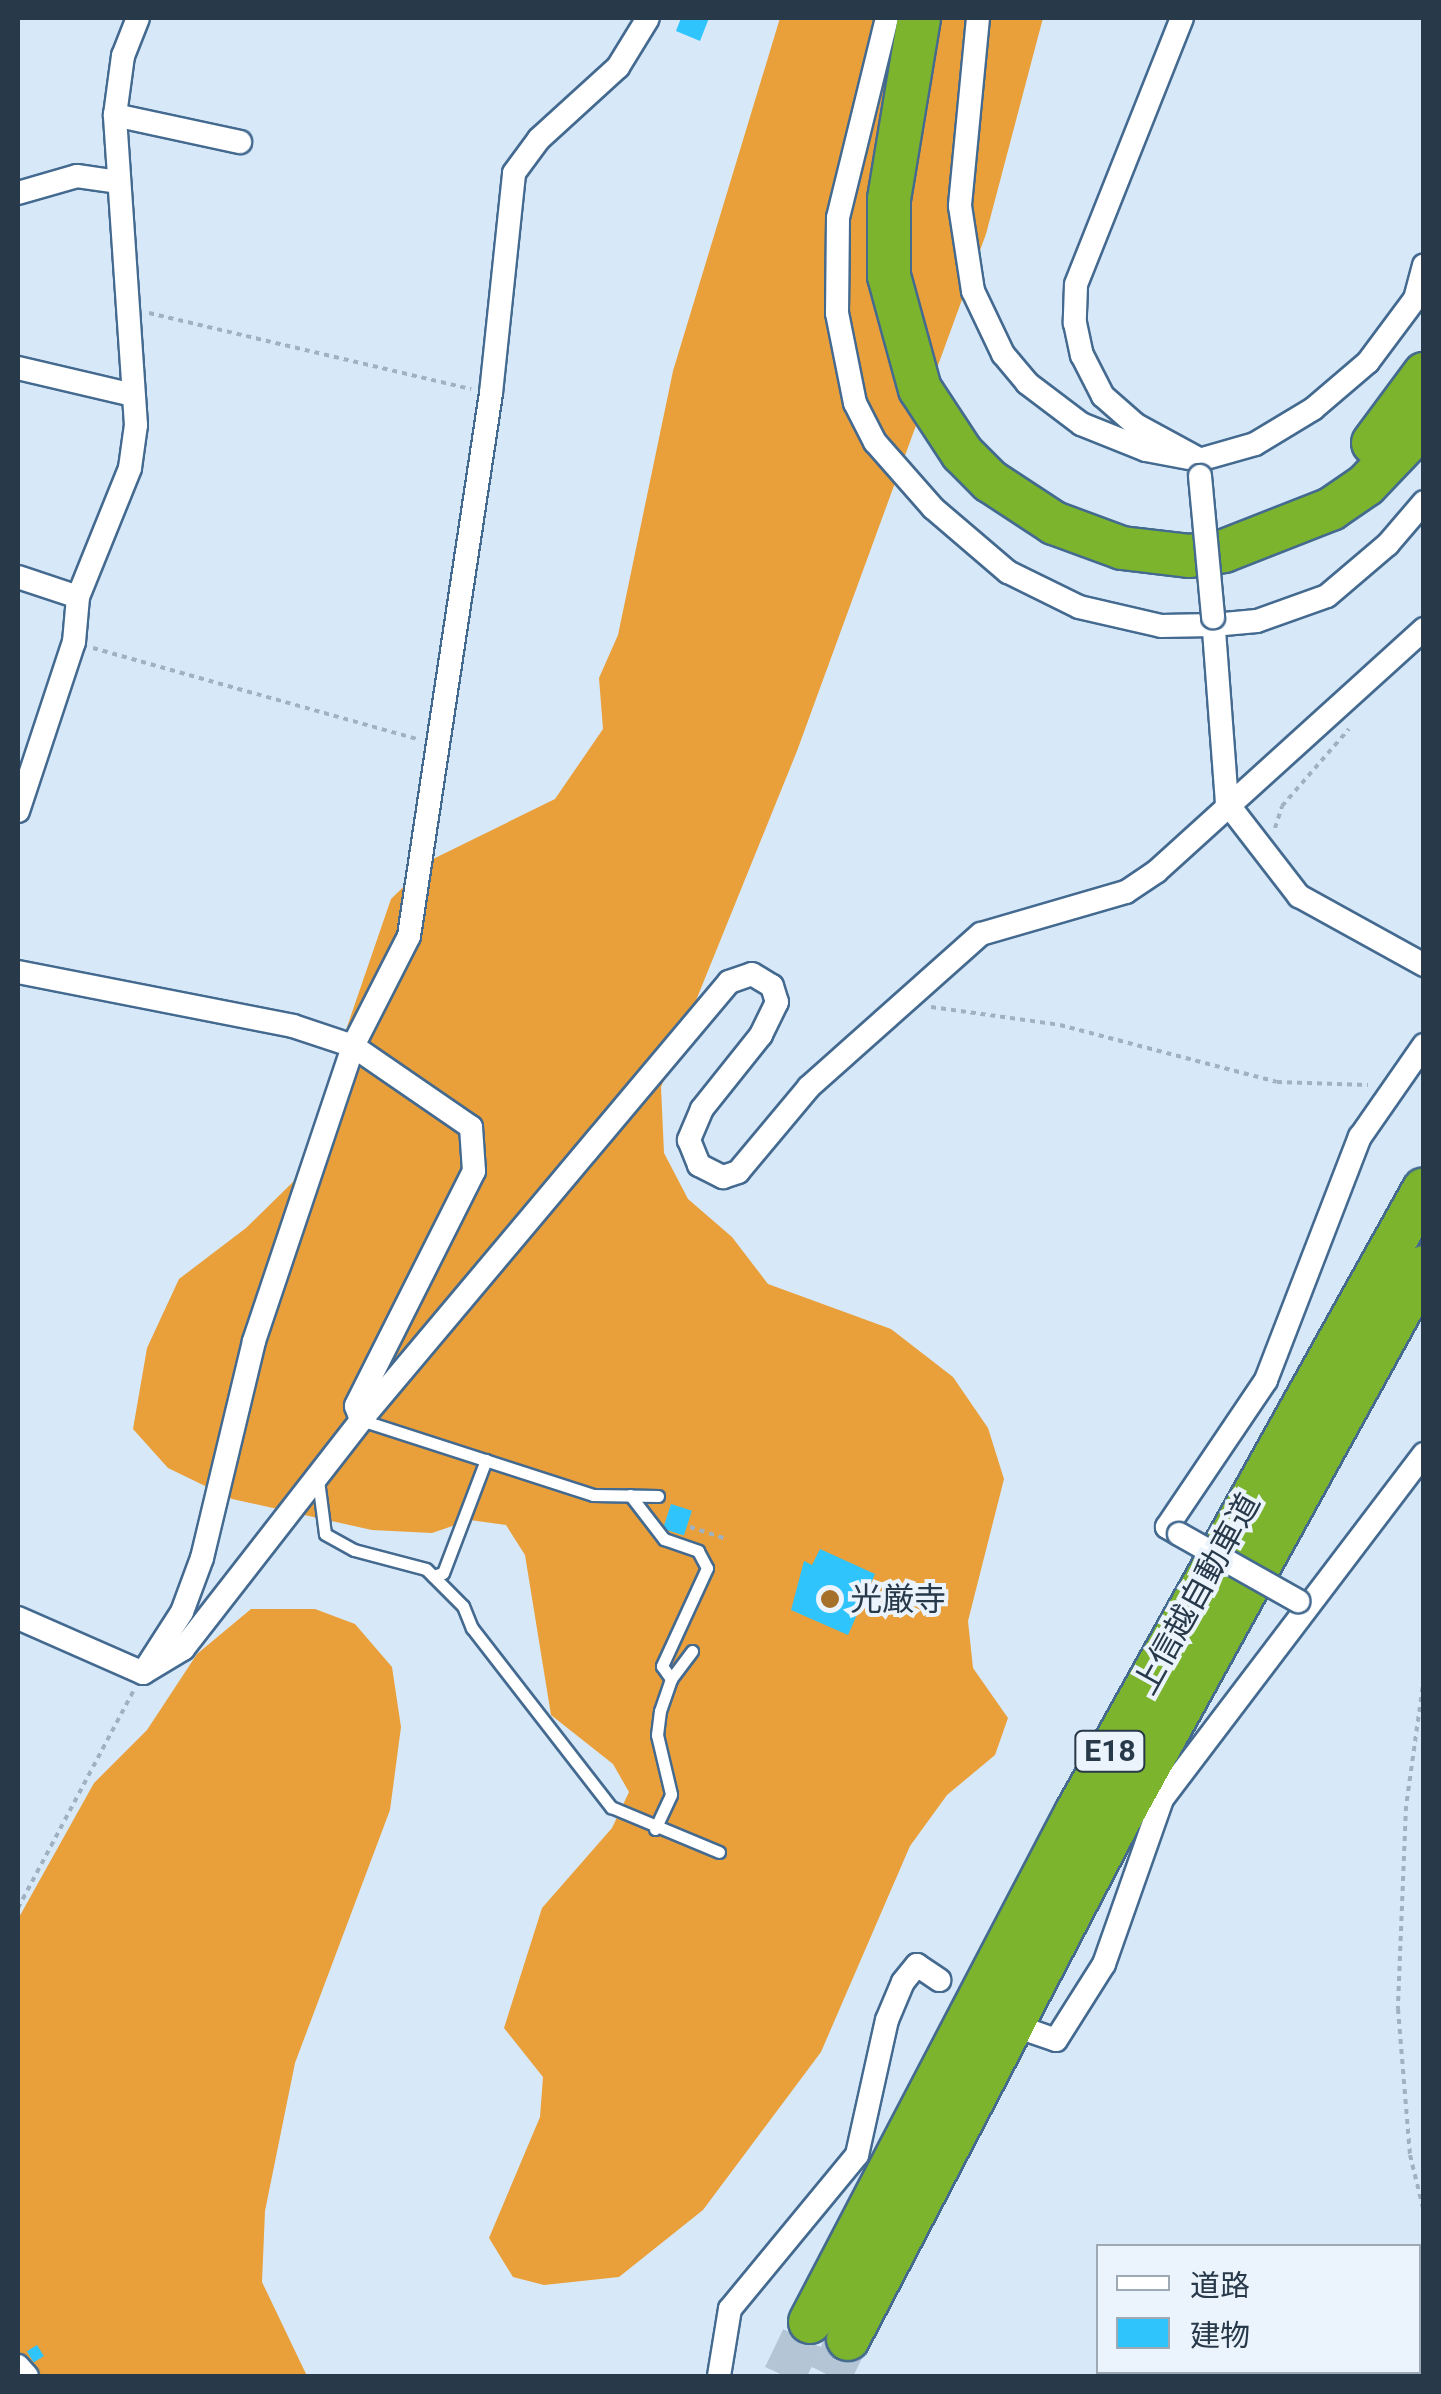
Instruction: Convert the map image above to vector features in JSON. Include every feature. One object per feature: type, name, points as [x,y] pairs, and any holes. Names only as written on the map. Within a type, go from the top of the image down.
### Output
[{"type":"highway","points":[[919,18],[889,199],[889,276],[920,389],[962,453],[990,481],[1054,523],[1122,548],[1189,556],[1224,551],[1332,510],[1366,486],[1424,424]]},
{"type":"highway","points":[[944,18],[915,205],[917,286],[950,386],[988,440],[1025,473],[1068,500],[1131,522],[1226,524],[1291,501],[1351,460],[1376,440],[1424,374]]},
{"type":"highway","name":"上信越自動車道","points":[[1424,1188],[1085,1797],[829,2330],[1117,1824],[1424,1266]]},
{"type":"street","points":[[18,811],[74,642],[78,597],[118,512],[130,468],[133,395],[124,312],[115,115],[123,56],[138,18]]},
{"type":"street","points":[[143,1673],[182,1612],[202,1558],[254,1341],[353,1046],[410,936],[491,394],[514,174],[539,139],[618,67],[648,18]]},
{"type":"street","points":[[887,18],[848,162],[836,266],[843,362],[875,442],[974,545],[1043,592],[1118,619],[1257,620],[1327,596],[1388,544],[1424,502]]},
{"type":"street","points":[[978,18],[960,206],[964,248],[984,320],[1003,354],[1050,404],[1116,440],[1199,468],[1254,444],[1343,385],[1404,317],[1424,265]]},
{"type":"street","points":[[1182,18],[1076,285],[1075,323],[1082,355],[1103,396],[1136,425],[1174,440],[1199,468],[1227,804],[1299,896],[1424,965]]},
{"type":"street","points":[[115,115],[240,142]]},
{"type":"street","points":[[18,193],[76,176],[118,182]]},
{"type":"street","points":[[18,368],[133,395]]},
{"type":"street","points":[[18,577],[78,597]]},
{"type":"street","points":[[143,1673],[183,1649],[361,1420],[729,982],[752,974],[772,986],[777,1002],[688,1140],[699,1165],[723,1177],[738,1172],[808,1087],[912,1000],[981,934],[1126,892],[1157,872],[1227,804],[1424,629]]},
{"type":"street","points":[[18,972],[294,1026],[353,1046],[458,1114],[471,1127],[474,1171],[356,1406],[361,1420]]},
{"type":"street","points":[[1303,1604],[1167,1527],[1266,1380],[1360,1137],[1424,1045]]},
{"type":"street","points":[[1033,2032],[1056,2040],[1104,1964],[1162,1799],[1303,1604],[1424,1454]]},
{"type":"street","points":[[18,1618],[143,1673]]},
{"type":"street","points":[[719,2376],[730,2308],[858,2156],[887,2020],[903,1982],[917,1965],[939,1980]]},
{"type":"street","points":[[18,2366],[27,2376]]},
{"type":"lane","points":[[361,1420],[593,1494],[658,1496]]},
{"type":"lane","points":[[432,1576],[443,1573],[486,1460]]},
{"type":"lane","points":[[317,1475],[325,1534],[334,1542],[432,1576],[463,1606],[472,1628],[611,1808],[655,1830],[719,1852]]},
{"type":"lane","points":[[630,1496],[664,1539],[698,1551],[706,1568],[662,1666],[671,1679]]},
{"type":"lane","points":[[655,1830],[670,1794],[657,1735],[671,1679],[692,1652]]},
{"type":"path","points":[[124,312],[491,394]]},
{"type":"path","points":[[74,642],[440,746]]},
{"type":"path","points":[[1280,843],[1275,830],[1282,806],[1348,730],[1364,704],[1358,690]]},
{"type":"path","points":[[912,1000],[948,1012],[1060,1025],[1277,1082],[1371,1085],[1363,1102]]},
{"type":"path","points":[[690,1527],[727,1540]]},
{"type":"path","points":[[18,1908],[143,1673]]},
{"type":"path","points":[[1424,1677],[1406,1806],[1398,2009],[1410,2155],[1424,2212]]},
{"type":"shaded area","points":[[780,18],[1043,18],[986,234],[797,751],[661,1087],[664,1153],[688,1199],[732,1237],[768,1284],[891,1329],[953,1377],[988,1428],[1004,1479],[968,1621],[973,1668],[1008,1718],[995,1755],[947,1795],[910,1846],[821,2052],[703,2210],[619,2277],[544,2285],[513,2277],[489,2238],[540,2117],[543,2077],[504,2028],[542,1908],[612,1828],[629,1792],[613,1764],[551,1715],[525,1555],[506,1525],[470,1520],[432,1533],[372,1530],[232,1499],[168,1468],[133,1429],[147,1348],[179,1279],[246,1228],[294,1181],[391,899],[431,860],[555,799],[603,729],[599,678],[618,635],[673,371]]},
{"type":"shaded area","points":[[251,1609],[315,1609],[355,1624],[392,1667],[401,1727],[390,1810],[295,2063],[265,2211],[262,2282],[307,2376],[18,2376],[18,1919],[94,1783],[147,1730],[197,1654]]},
{"type":"building","points":[[681,18],[709,18],[700,41],[676,31]]},
{"type":"building","points":[[671,1504],[692,1511],[684,1536],[663,1529]]},
{"type":"building","name":"光厳寺","points":[[820,1549],[875,1574],[848,1635],[791,1610],[804,1561],[812,1565]]},
{"type":"building","points":[[37,2345],[44,2356],[34,2362],[27,2351]]},
{"type":"tunnel","points":[[784,2376],[810,2322]]},
{"type":"tunnel","points":[[830,2376],[848,2339]]},
{"type":"place","name":"光厳寺","points":[[830,1599]]}]
